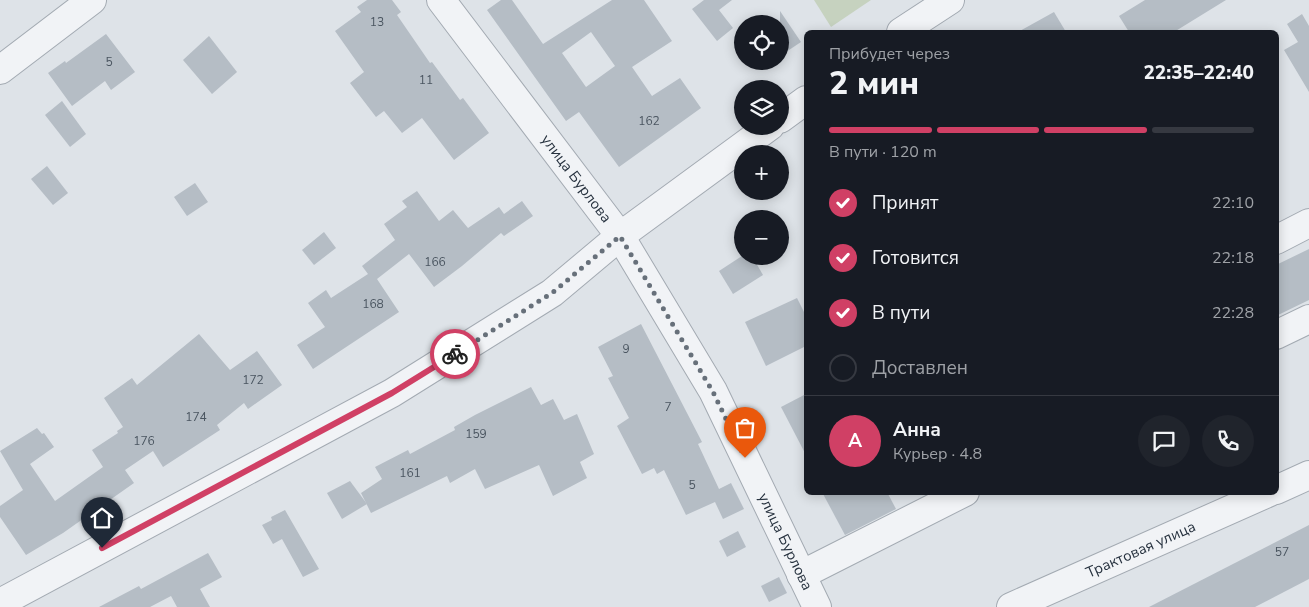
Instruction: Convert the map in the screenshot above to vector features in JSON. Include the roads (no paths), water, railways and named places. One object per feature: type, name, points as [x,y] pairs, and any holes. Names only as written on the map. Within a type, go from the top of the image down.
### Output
[{"type":"street","points":[[0,70],[92,0]]},
{"type":"street","name":"улица Бурлова","points":[[441,0],[620,236],[713,392],[817,607]]},
{"type":"street","points":[[904,30],[950,0]]},
{"type":"street","points":[[789,112],[804,101]]},
{"type":"street","points":[[0,603],[392,393],[552,293],[620,236],[758,135]]},
{"type":"street","points":[[1279,238],[1309,223]]},
{"type":"street","points":[[1279,334],[1309,319]]},
{"type":"street","points":[[1279,489],[1309,476]]},
{"type":"street","points":[[801,575],[959,495]]},
{"type":"street","name":"Трактовая улица","points":[[1011,607],[1263,495]]}]
